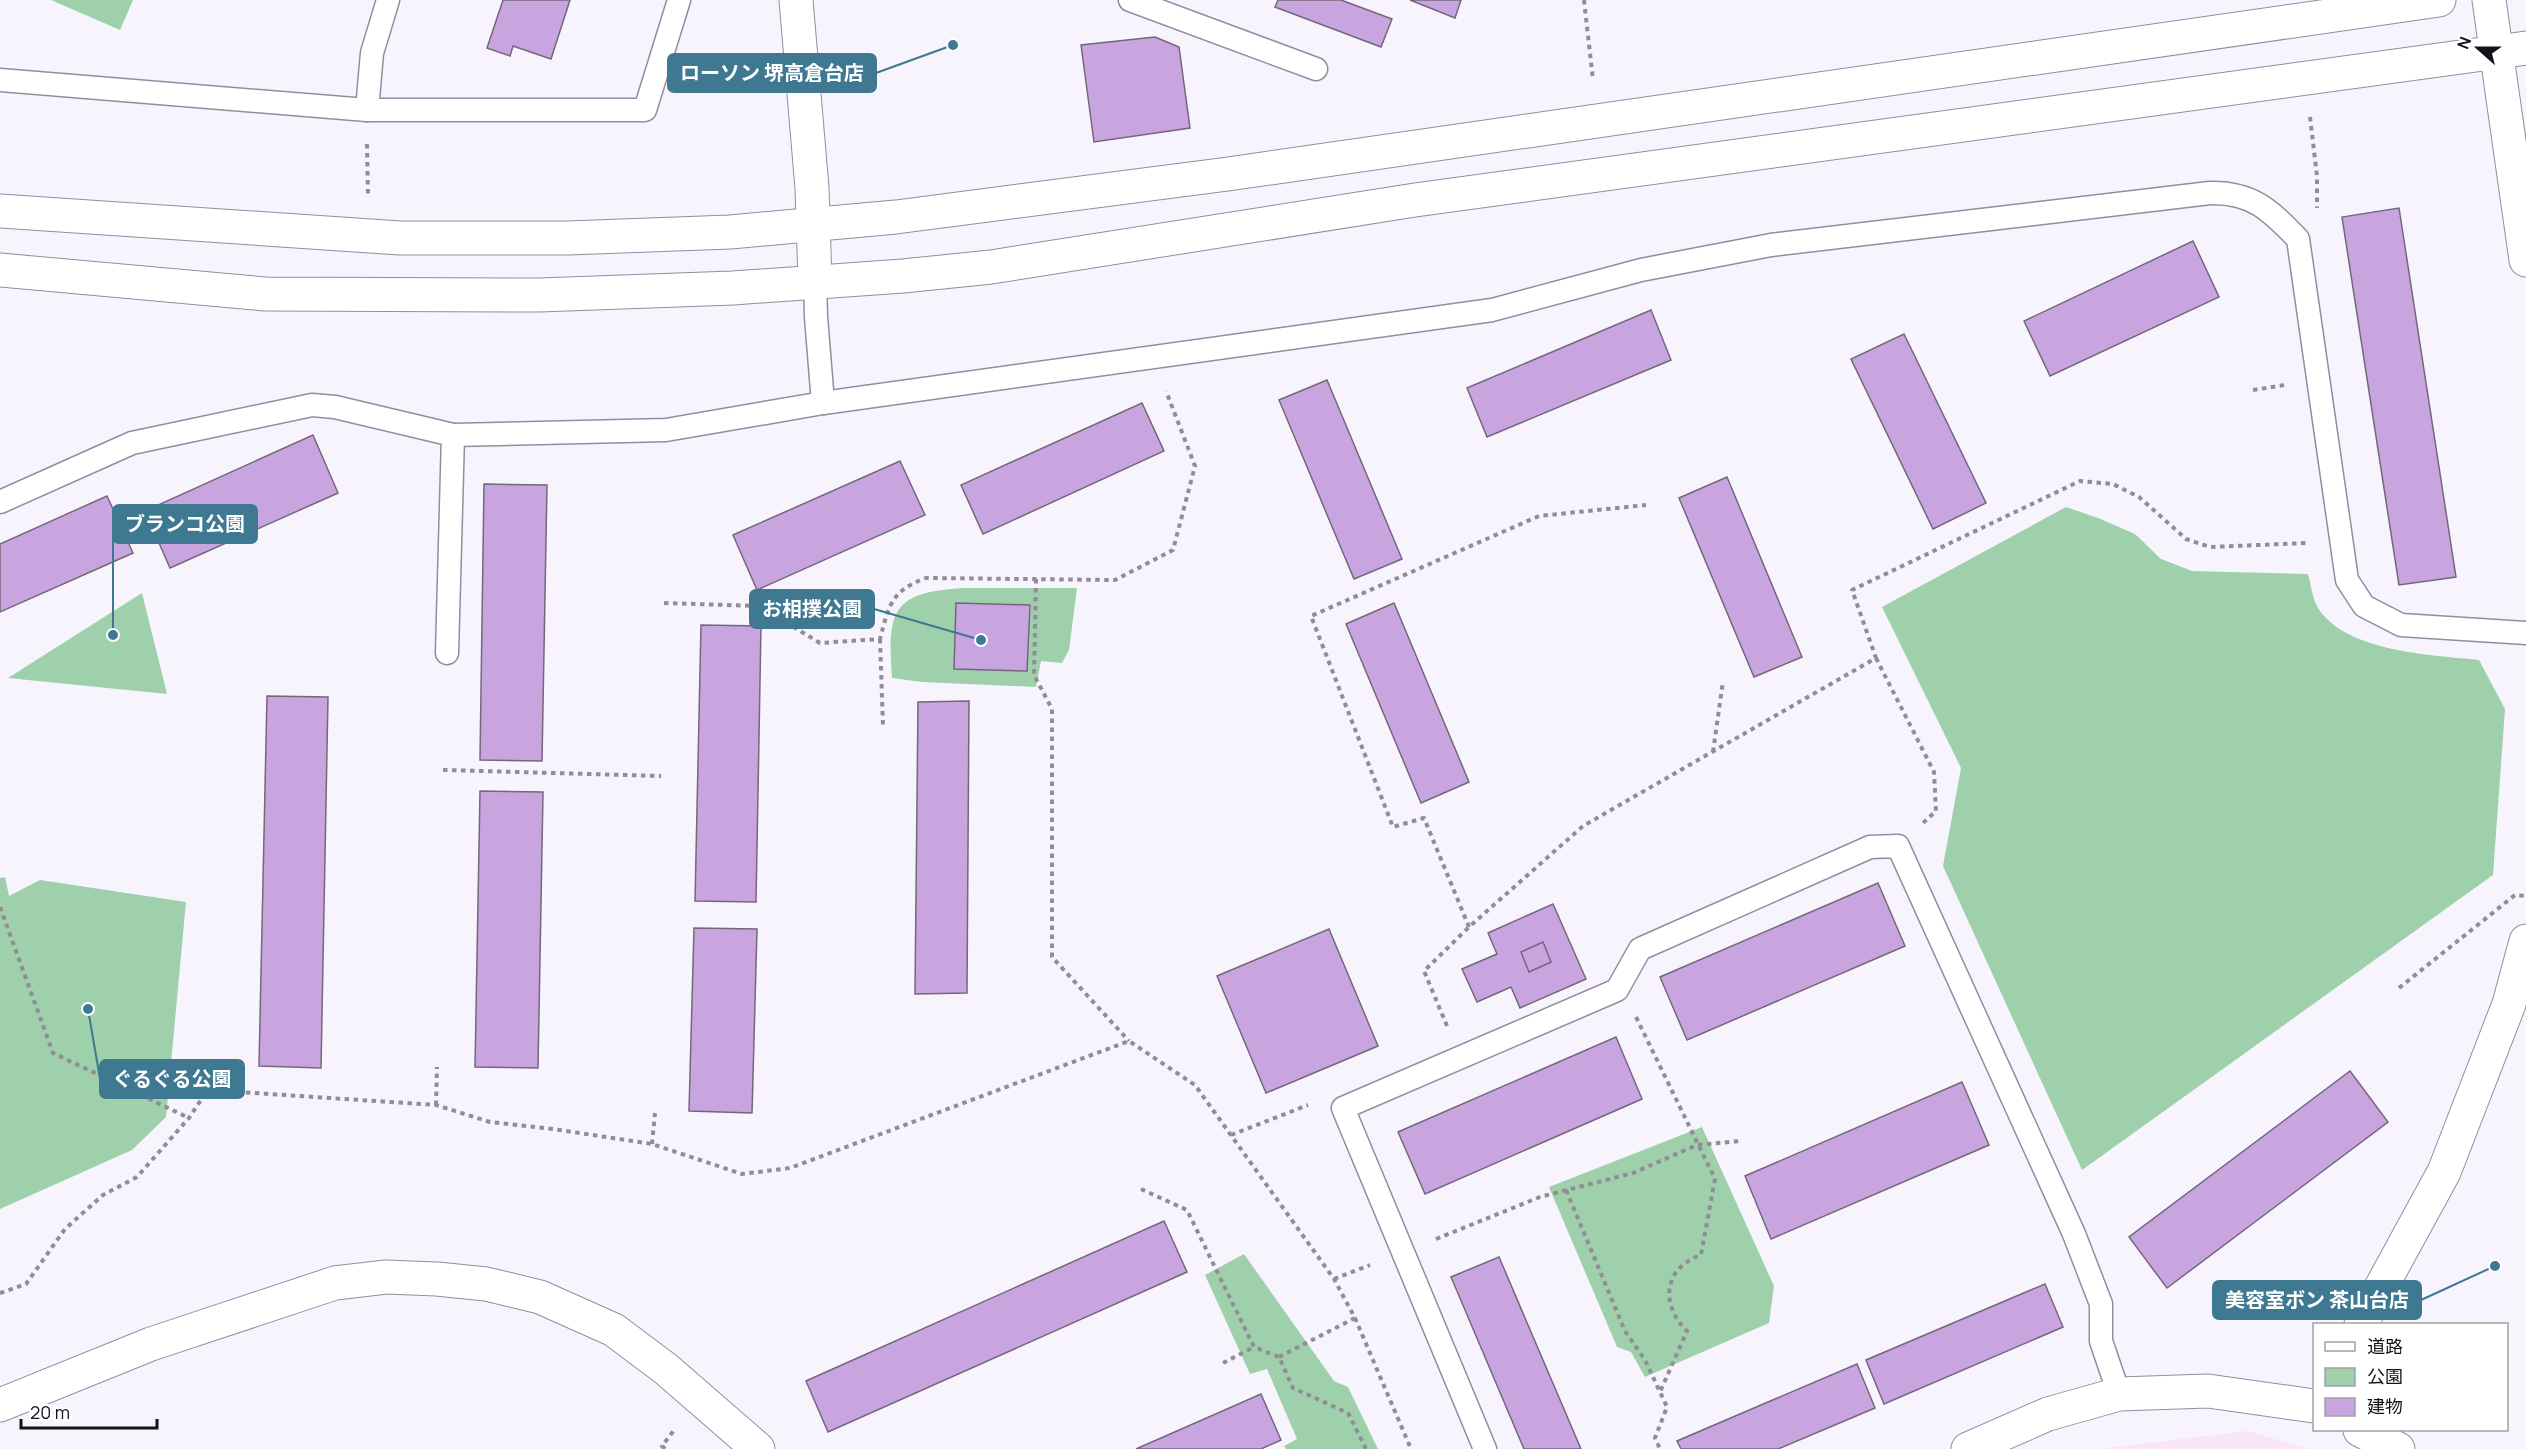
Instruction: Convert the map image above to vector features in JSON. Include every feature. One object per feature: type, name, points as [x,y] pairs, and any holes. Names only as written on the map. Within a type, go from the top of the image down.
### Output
[{"type":"street","points":[[796,0],[812,188],[815,282]]},
{"type":"street","points":[[0,211],[400,238],[568,238],[730,232],[812,225],[896,217],[1228,174],[2439,0]]},
{"type":"street","points":[[2488,0],[2511,51],[2526,260]]},
{"type":"street","points":[[0,270],[265,294],[539,295],[815,282],[991,267],[1415,200],[2511,51]]},
{"type":"street","points":[[2362,1323],[2444,1172],[2509,1004],[2526,941]]},
{"type":"street","points":[[0,1405],[151,1344],[335,1283],[386,1277],[437,1279],[486,1284],[540,1298],[614,1330],[666,1369],[758,1449]]},
{"type":"street","points":[[1968,1449],[2048,1414],[2119,1394],[2208,1391],[2313,1406]]},
{"type":"street","points":[[2362,1431],[2398,1449]]},
{"type":"lane","points":[[367,110],[372,53],[388,0]]},
{"type":"lane","points":[[0,80],[367,110],[645,110],[679,0]]},
{"type":"lane","points":[[1130,0],[1317,69]]},
{"type":"lane","points":[[0,502],[132,443],[312,405],[334,407],[453,435],[666,430],[823,403],[1492,310],[1641,270],[1771,245],[2210,193],[2231,193],[2252,200],[2272,212],[2298,239],[2347,580],[2364,606],[2401,624],[2526,633]]},
{"type":"lane","points":[[815,282],[823,403]]},
{"type":"lane","points":[[447,653],[453,435]]},
{"type":"lane","points":[[1485,1449],[1343,1108],[1617,990],[1640,949],[1870,847],[1898,846],[2078,1244],[2101,1304],[2101,1341],[2119,1394]]},
{"type":"path","points":[[1584,0],[1593,83]]},
{"type":"path","points":[[367,110],[368,203]]},
{"type":"path","points":[[2309,113],[2317,177]]},
{"type":"path","points":[[883,726],[880,639],[889,604],[909,585],[926,578],[1115,580],[1173,550],[1195,466],[1153,357]]},
{"type":"path","points":[[1898,846],[1936,811],[1934,772],[1876,658],[1852,590],[2080,481],[2113,484],[2139,497],[2186,539],[2210,547],[2341,540]]},
{"type":"path","points":[[1469,927],[1424,818],[1393,827],[1311,616],[1539,516],[1646,505]]},
{"type":"path","points":[[1036,579],[1034,675],[1052,708],[1052,957],[1129,1041],[1195,1085],[1334,1280],[1354,1318],[1411,1449]]},
{"type":"path","points":[[664,603],[759,606],[820,643],[880,639]]},
{"type":"path","points":[[1460,1057],[1424,971],[1469,927],[1583,826],[1876,658]]},
{"type":"path","points":[[1713,752],[1723,681]]},
{"type":"path","points":[[443,770],[661,776]]},
{"type":"path","points":[[2399,988],[2515,895],[2526,896]]},
{"type":"path","points":[[0,907],[52,1053],[189,1118]]},
{"type":"path","points":[[1617,990],[1629,1003],[1715,1179],[1701,1256],[1688,1260],[1674,1277],[1668,1293],[1670,1309],[1687,1331],[1660,1392]]},
{"type":"path","points":[[0,1293],[26,1284],[65,1229],[103,1195],[137,1177],[189,1118],[205,1094],[224,1091],[436,1105],[490,1122],[652,1144],[742,1174],[790,1168],[1129,1041]]},
{"type":"path","points":[[224,1091],[227,1060]]},
{"type":"path","points":[[436,1105],[437,1067]]},
{"type":"path","points":[[1231,1135],[1318,1101],[1343,1108]]},
{"type":"path","points":[[652,1144],[655,1113]]},
{"type":"path","points":[[1334,1280],[1540,1197],[1633,1173],[1697,1145],[1740,1141]]},
{"type":"path","points":[[1142,1189],[1187,1210],[1254,1347],[1279,1357],[1293,1388],[1348,1413],[1366,1449]]},
{"type":"path","points":[[1566,1190],[1625,1331],[1645,1360],[1667,1407],[1656,1438],[1660,1449]]},
{"type":"path","points":[[1279,1357],[1354,1318]]},
{"type":"path","points":[[1223,1364],[1254,1347]]},
{"type":"shaded area","points":[[2247,1431],[2308,1449],[2100,1449]]},
{"type":"green space","points":[[51,0],[133,0],[120,30]]},
{"type":"green space","points":[[2066,507],[2135,534],[2161,559],[2192,571],[2308,574],[2317,606],[2329,621],[2367,642],[2390,648],[2479,660],[2505,709],[2493,875],[2082,1170],[1943,866],[1961,768],[1882,607]]},
{"type":"green space","points":[[965,588],[1077,588],[1069,650],[1062,663],[1041,661],[1036,687],[922,682],[892,678],[891,635],[894,620],[900,609],[909,600],[923,594]]},
{"type":"green space","points":[[142,593],[167,694],[8,678]]},
{"type":"green space","points":[[5,877],[9,896],[40,880],[186,902],[166,1117],[132,1150],[0,1209],[0,878]]},
{"type":"green space","points":[[1702,1127],[1774,1286],[1769,1323],[1645,1377],[1631,1352],[1617,1347],[1549,1187]]},
{"type":"green space","points":[[1244,1254],[1334,1381],[1348,1387],[1378,1449],[1286,1449],[1284,1446],[1297,1439],[1267,1369],[1250,1374],[1205,1275]]},
{"type":"building","points":[[503,0],[570,0],[551,59],[513,46],[510,56],[487,48]]},
{"type":"building","points":[[1278,0],[1341,0],[1392,19],[1381,47],[1275,7]]},
{"type":"building","points":[[1410,0],[1461,0],[1455,18]]},
{"type":"building","points":[[1155,37],[1179,47],[1190,128],[1094,142],[1081,45]]},
{"type":"building","points":[[2399,208],[2456,577],[2399,585],[2342,217]]},
{"type":"building","points":[[2193,241],[2219,297],[2050,376],[2024,321]]},
{"type":"building","points":[[1651,310],[1671,360],[1487,437],[1467,388]]},
{"type":"building","points":[[1904,334],[1986,503],[1933,529],[1851,359]]},
{"type":"building","points":[[1327,380],[1402,559],[1354,579],[1279,400]]},
{"type":"building","points":[[1142,403],[1164,451],[983,534],[961,485]]},
{"type":"building","points":[[313,435],[338,493],[170,568],[145,511]]},
{"type":"building","points":[[900,461],[925,515],[757,590],[733,535]]},
{"type":"building","points":[[1727,477],[1802,657],[1754,677],[1679,498]]},
{"type":"building","points":[[484,484],[547,485],[542,761],[480,760]]},
{"type":"building","points":[[107,496],[133,553],[0,612],[0,544]]},
{"type":"building","points":[[956,603],[1030,605],[1027,671],[954,669]]},
{"type":"building","points":[[1394,603],[1469,782],[1421,803],[1346,624]]},
{"type":"building","points":[[701,625],[761,626],[756,902],[695,901]]},
{"type":"building","points":[[267,696],[328,697],[321,1068],[259,1066]]},
{"type":"building","points":[[969,701],[967,993],[915,994],[918,702]]},
{"type":"building","points":[[480,791],[543,792],[538,1068],[475,1067]]},
{"type":"building","points":[[1878,883],[1905,946],[1687,1040],[1660,977]]},
{"type":"building","points":[[1553,904],[1586,979],[1520,1008],[1511,987],[1477,1002],[1462,969],[1497,954],[1488,933]]},
{"type":"building","points":[[694,928],[757,929],[752,1113],[689,1111]]},
{"type":"building","points":[[1329,929],[1378,1046],[1266,1093],[1217,976]]},
{"type":"building","points":[[1543,942],[1551,962],[1529,972],[1521,952]]},
{"type":"building","points":[[1616,1037],[1642,1099],[1425,1194],[1398,1132]]},
{"type":"building","points":[[2350,1071],[2388,1122],[2167,1288],[2129,1237]]},
{"type":"building","points":[[1962,1082],[1989,1145],[1771,1239],[1745,1176]]},
{"type":"building","points":[[1164,1221],[1187,1272],[828,1432],[806,1381]]},
{"type":"building","points":[[1499,1257],[1581,1449],[1524,1449],[1451,1277]]},
{"type":"building","points":[[2045,1284],[2063,1327],[1884,1404],[1866,1360]]},
{"type":"building","points":[[1857,1364],[1875,1408],[1778,1449],[1681,1449],[1677,1441]]},
{"type":"building","points":[[1261,1394],[1281,1440],[1261,1449],[1136,1449]]},
{"type":"place","name":"ローソン 堺高倉台店","points":[[953,45]]},
{"type":"place","name":"ブランコ公園","points":[[113,635]]},
{"type":"place","name":"お相撲公園","points":[[981,640]]},
{"type":"place","name":"ぐるぐる公園","points":[[88,1009]]},
{"type":"place","name":"美容室ボン 茶山台店","points":[[2495,1266]]}]
